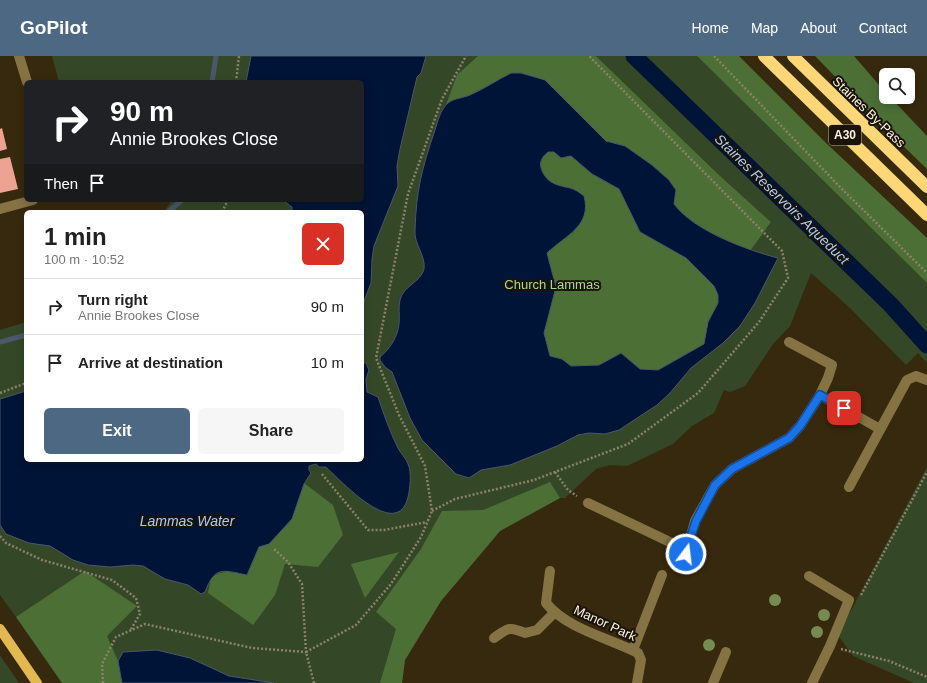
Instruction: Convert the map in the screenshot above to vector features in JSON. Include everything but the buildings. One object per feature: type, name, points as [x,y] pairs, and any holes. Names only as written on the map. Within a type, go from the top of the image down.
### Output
[{"type":"highway","name":"A30","points":[[764,56],[927,215]]},
{"type":"highway","name":"Staines By-Pass","points":[[793,56],[927,187]]},
{"type":"main road","points":[[0,629],[37,683]]},
{"type":"street","points":[[19,56],[25,80]]},
{"type":"street","points":[[0,209],[26,202]]},
{"type":"street","points":[[588,503],[674,544],[684,544],[690,539],[696,521],[715,485],[732,469],[789,438],[800,426],[820,395],[832,365],[789,342]]},
{"type":"street","points":[[849,487],[907,380],[916,376],[927,380]]},
{"type":"street","points":[[820,395],[880,429]]},
{"type":"street","points":[[684,544],[688,563]]},
{"type":"street","name":"Manor Park","points":[[550,571],[546,603],[554,613],[616,645],[632,650],[638,654],[641,660],[637,683]]},
{"type":"street","points":[[632,650],[662,575]]},
{"type":"street","points":[[809,576],[849,600],[830,646],[812,683]]},
{"type":"street","name":"Manor Park","points":[[494,638],[507,629],[513,628],[525,633],[537,630],[554,613]]},
{"type":"street","points":[[713,683],[726,652]]},
{"type":"path","points":[[236,80],[239,56]]},
{"type":"path","points":[[103,683],[102,664],[116,637],[145,624],[252,648],[306,652],[356,625],[391,584],[421,537],[432,511],[425,466],[399,415],[376,358],[408,194],[442,99],[466,56]]},
{"type":"path","points":[[432,511],[455,499],[534,480],[628,444],[698,393],[759,322],[788,278],[782,251],[589,56]]},
{"type":"path","points":[[714,56],[841,188],[927,273]]},
{"type":"path","points":[[0,393],[24,384]]},
{"type":"path","points":[[555,472],[568,490],[588,503]]},
{"type":"path","points":[[858,601],[927,472]]},
{"type":"path","points":[[322,474],[368,530],[384,530],[428,521]]},
{"type":"path","points":[[0,536],[6,542],[42,560],[112,580],[136,598],[140,614],[129,631]]},
{"type":"path","points":[[274,549],[288,562],[302,584],[306,652],[314,683]]},
{"type":"path","points":[[830,646],[889,661],[927,677]]},
{"type":"green space","name":"Church Lammas","points":[[52,56],[595,56],[767,228],[771,222],[718,174],[596,56],[697,56],[927,283],[927,363],[918,353],[906,365],[850,308],[811,273],[790,326],[773,344],[745,386],[730,392],[724,390],[714,413],[692,426],[673,444],[627,466],[610,465],[596,469],[565,498],[560,498],[500,531],[441,601],[405,660],[402,683],[64,683],[0,595],[0,330],[24,323],[24,462],[364,462],[364,210],[165,210],[171,202],[364,202],[364,80],[58,80]]},
{"type":"green space","points":[[478,56],[596,56],[718,174],[771,222],[750,251],[699,226],[690,220],[674,204],[676,190],[669,180],[652,165],[625,146],[606,141],[545,80],[511,73],[470,95],[452,100],[446,105],[457,75]]},
{"type":"green space","points":[[697,56],[739,56],[825,142],[927,238],[927,283]]},
{"type":"green space","points":[[815,56],[854,56],[879,85],[879,104],[897,104],[927,136],[927,169]]},
{"type":"green space","points":[[548,152],[554,152],[562,158],[571,156],[592,174],[619,189],[640,232],[686,258],[714,286],[718,295],[718,303],[708,322],[704,344],[658,370],[640,369],[621,353],[599,365],[571,366],[562,359],[550,356],[544,333],[556,287],[547,253],[574,232],[572,188],[553,184],[545,176],[541,166],[544,156]]},
{"type":"green space","points":[[927,467],[927,683],[914,683],[853,656],[838,635]]},
{"type":"green space","points":[[550,482],[560,498],[500,531],[441,601],[405,660],[402,683],[380,683],[396,629],[376,612],[421,549],[442,511],[483,510]]},
{"type":"green space","points":[[304,483],[333,505],[343,535],[318,567],[285,564],[275,595],[253,625],[208,593],[211,578],[224,572],[247,575],[259,547],[268,543],[275,537],[288,521]]},
{"type":"green space","points":[[399,552],[365,598],[351,564]]},
{"type":"green space","points":[[85,571],[137,606],[107,636],[118,661],[122,683],[62,683],[16,617]]},
{"type":"green space","points":[[0,655],[19,683],[0,683]]},
{"type":"water","points":[[251,56],[426,56],[421,73],[417,77],[400,149],[397,166],[398,186],[374,246],[371,283],[364,301],[364,210],[292,210],[292,207],[286,202],[364,202],[364,80],[246,80]]},
{"type":"water","points":[[511,73],[521,73],[545,80],[606,141],[625,146],[652,165],[669,180],[676,190],[674,204],[694,223],[737,245],[778,258],[755,303],[740,326],[723,343],[691,368],[670,393],[657,405],[619,430],[605,434],[589,433],[578,435],[557,446],[510,465],[481,470],[469,478],[456,474],[422,440],[410,418],[392,372],[385,367],[380,360],[380,357],[390,346],[397,333],[399,324],[399,303],[402,295],[419,277],[424,269],[423,259],[415,236],[418,191],[423,168],[441,112],[451,101],[475,93]],"holes":[[[548,152],[554,152],[561,158],[571,156],[592,174],[619,189],[640,232],[686,258],[714,286],[718,295],[718,303],[708,322],[704,344],[658,370],[640,369],[621,353],[599,365],[571,366],[562,359],[550,356],[544,333],[556,287],[547,253],[576,229],[584,215],[585,206],[584,196],[574,189],[560,186],[552,182],[543,173],[541,168],[542,159]]]},
{"type":"water","name":"Lammas Water","points":[[364,363],[366,363],[369,370],[366,379],[367,392],[378,397],[392,436],[409,467],[409,494],[402,509],[393,513],[381,511],[356,495],[326,467],[319,467],[316,464],[309,466],[311,473],[304,484],[292,519],[269,544],[259,547],[247,575],[225,571],[220,572],[212,578],[205,592],[201,594],[188,585],[165,579],[143,566],[133,565],[110,567],[88,565],[73,560],[50,546],[29,543],[6,534],[0,525],[0,399],[24,392],[24,462],[364,462]]},
{"type":"water","points":[[157,650],[190,658],[229,676],[274,683],[122,683],[118,661],[123,652]]},
{"type":"waterway","points":[[212,80],[216,56]]},
{"type":"waterway","name":"Staines Reservoirs Aqueduct","points":[[634,56],[891,305],[927,345]]},
{"type":"waterway","points":[[170,210],[180,202]]},
{"type":"waterway","points":[[0,342],[24,336]]},
{"type":"route","points":[[686,554],[684,544],[690,539],[696,521],[715,485],[724,475],[732,469],[789,438],[800,426],[820,395],[844,408]]}]
